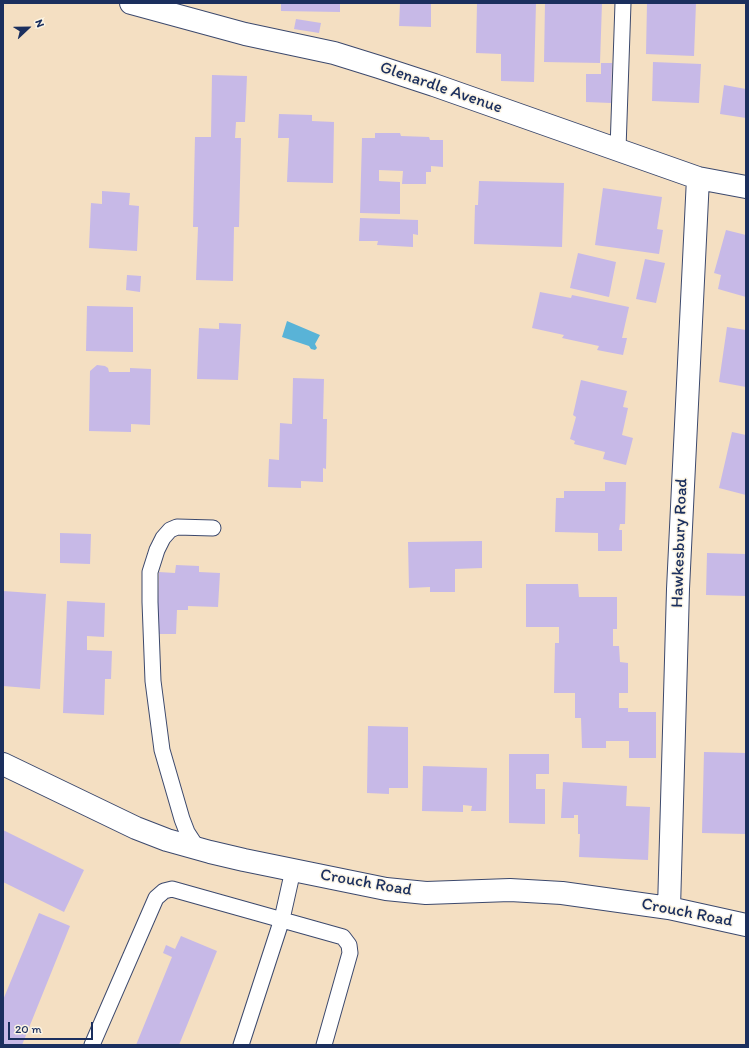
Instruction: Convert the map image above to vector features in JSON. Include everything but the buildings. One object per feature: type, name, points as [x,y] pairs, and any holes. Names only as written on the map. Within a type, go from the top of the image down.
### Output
[{"type":"street","name":"Glenardle Avenue","points":[[131,3],[245,34],[334,53],[379,66],[698,178],[746,187]]},
{"type":"street","name":"Hawkesbury Road","points":[[669,908],[678,581],[698,178]]},
{"type":"street","name":"Crouch Road","points":[[3,764],[136,828],[167,840],[210,852],[293,870],[392,890],[426,894],[510,890],[562,893],[669,908],[746,925]]},
{"type":"lane","points":[[618,149],[623,3]]},
{"type":"lane","points":[[198,848],[187,832],[182,819],[162,750],[153,681],[150,572],[157,550],[163,538],[170,530],[177,527],[212,528]]},
{"type":"lane","points":[[241,1045],[282,919],[293,870]]},
{"type":"lane","points":[[92,1045],[156,898],[164,890],[172,889],[343,937],[349,945],[350,954],[324,1045]]},
{"type":"water","points":[[287,321],[320,335],[315,344],[317,348],[315,350],[311,349],[309,346],[282,337]]}]
